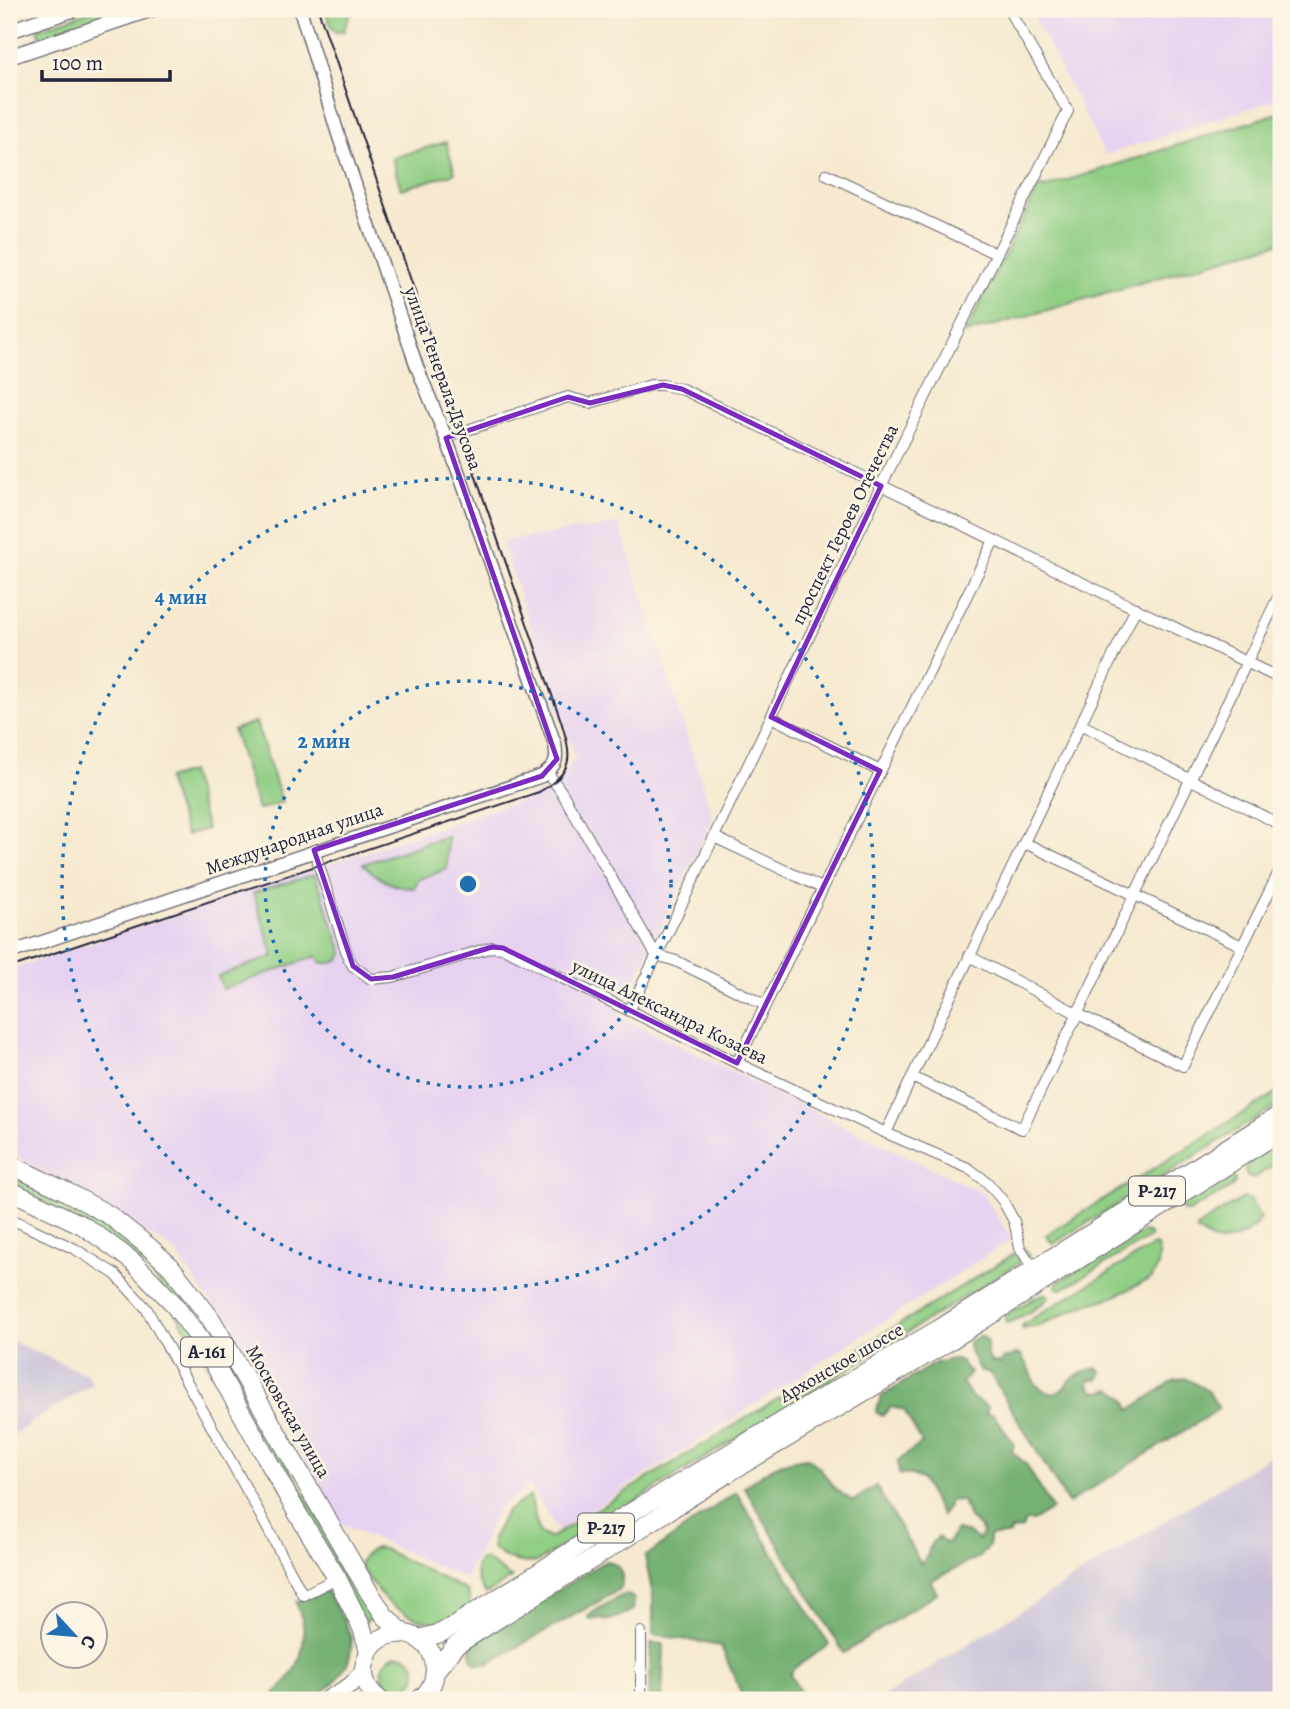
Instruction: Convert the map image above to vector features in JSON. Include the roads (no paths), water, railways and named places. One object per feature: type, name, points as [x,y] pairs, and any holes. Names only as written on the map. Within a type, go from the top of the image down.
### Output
[{"type":"highway","name":"Архонское шоссе","points":[[419,1700],[432,1685],[455,1646],[729,1473],[951,1340],[1038,1275],[1281,1114]]},
{"type":"highway","name":"Архонское шоссе","points":[[369,1651],[382,1638],[390,1635],[412,1637],[441,1633],[610,1525],[793,1415],[939,1329],[1038,1275],[1281,1131]]},
{"type":"highway","name":"Московская улица","points":[[9,1164],[109,1215],[171,1267],[211,1318],[385,1616],[431,1653],[432,1685]]},
{"type":"highway","name":"А-161","points":[[9,1190],[82,1225],[131,1261],[172,1302],[202,1342],[296,1511],[337,1578],[362,1628],[369,1651]]},
{"type":"highway","points":[[369,1651],[363,1670],[364,1677],[367,1686],[379,1700]]},
{"type":"main road","points":[[9,31],[75,9]]},
{"type":"main road","points":[[9,57],[152,9]]},
{"type":"main road","points":[[326,1700],[351,1685],[363,1670]]},
{"type":"main road","points":[[372,1700],[379,1700]]},
{"type":"street","name":"улица Генерала Дзусова","points":[[300,9],[338,134],[417,368],[446,438],[555,744],[556,759],[554,766],[547,772]]},
{"type":"street","name":"проспект Героев Отечества","points":[[629,1011],[881,486],[1068,111],[1008,9]]},
{"type":"street","points":[[826,174],[996,254]]},
{"type":"street","points":[[446,438],[568,397],[590,403],[651,385],[682,389],[1281,679]]},
{"type":"street","points":[[737,1063],[994,540]]},
{"type":"street","points":[[912,1077],[1022,1129],[1281,591]]},
{"type":"street","points":[[886,1133],[1136,608]]},
{"type":"street","points":[[771,717],[880,771]]},
{"type":"street","points":[[1080,724],[1281,825]]},
{"type":"street","points":[[547,772],[561,791],[656,955],[676,961],[765,1005]]},
{"type":"street","name":"Международная улица","points":[[9,953],[462,803],[547,772]]},
{"type":"street","points":[[714,837],[822,888]]},
{"type":"street","points":[[1025,843],[1242,946]]},
{"type":"street","name":"улица Александра Козаева","points":[[314,850],[348,957],[353,966],[371,979],[393,977],[492,947],[503,948],[737,1063],[968,1168],[987,1182],[1003,1201],[1014,1221],[1020,1248],[1038,1275]]},
{"type":"street","points":[[969,956],[1183,1066],[1281,868]]},
{"type":"street","points":[[9,1218],[75,1249],[115,1274],[146,1308],[303,1595],[337,1578]]},
{"type":"street","points":[[641,1700],[642,1632]]},
{"type":"tram line","points":[[9,968],[539,792],[559,777],[568,762],[561,721],[318,9]]}]
